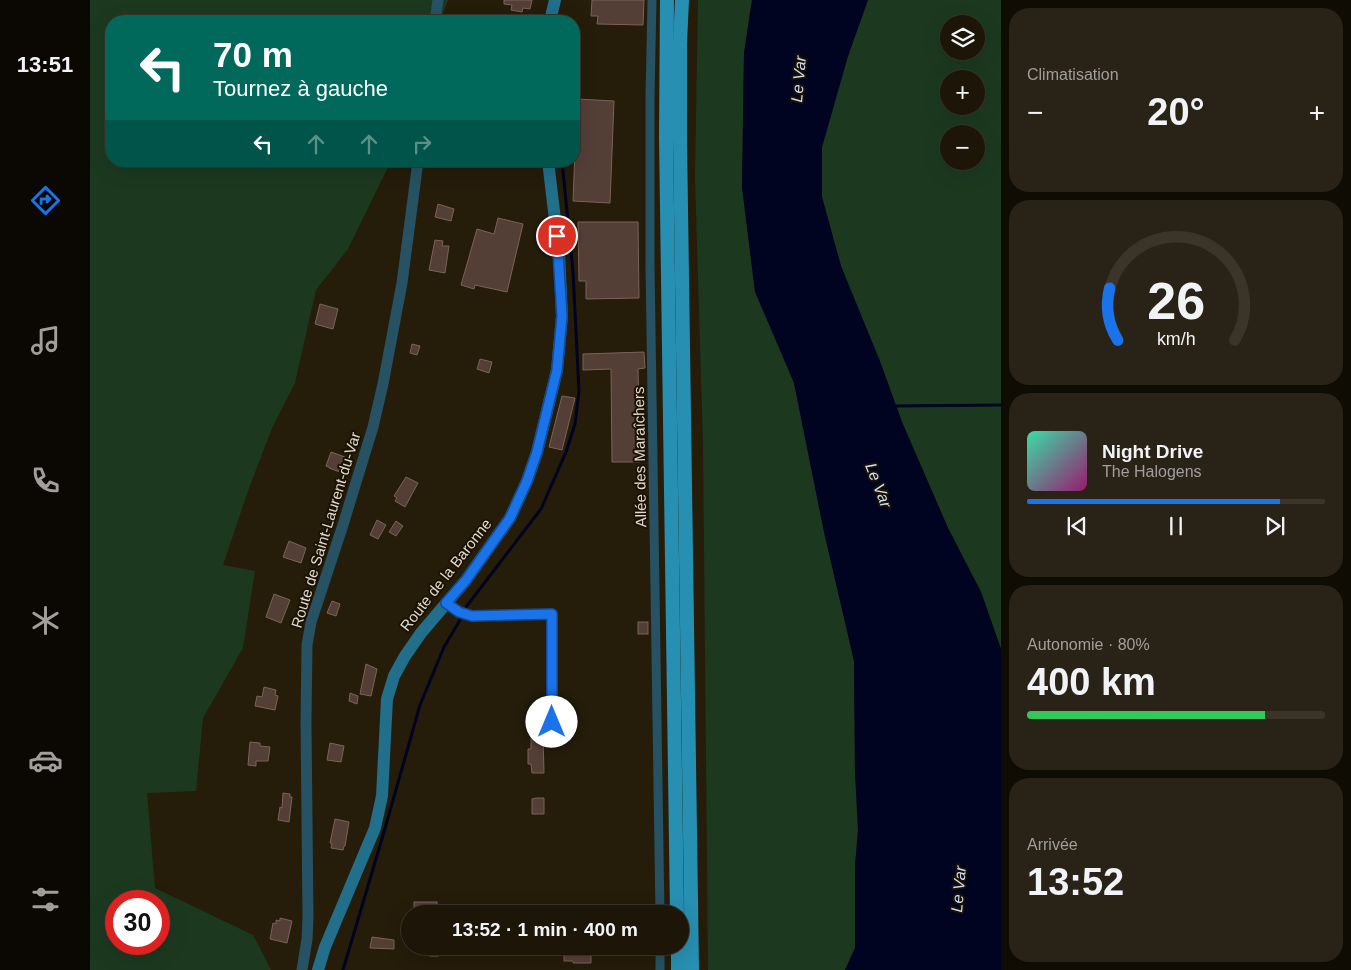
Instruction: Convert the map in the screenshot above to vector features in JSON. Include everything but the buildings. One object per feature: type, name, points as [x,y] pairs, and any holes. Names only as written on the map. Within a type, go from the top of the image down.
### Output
[{"type":"highway","points":[[668,0],[666,137],[678,905]]},
{"type":"highway","points":[[682,0],[680,139],[692,970]]},
{"type":"highway","points":[[678,955],[678,970]]},
{"type":"main road","points":[[551,15],[555,0]]},
{"type":"main road","name":"Route de la Baronne","points":[[318,970],[325,947],[375,828],[382,796],[387,699],[394,676],[404,656],[420,633],[466,580],[496,539],[519,500],[537,452],[557,370],[562,316],[559,253],[549,167]]},
{"type":"street","points":[[436,15],[438,0]]},
{"type":"street","name":"Allée des Maraîchers","points":[[652,0],[650,265],[660,905]]},
{"type":"street","name":"Route de Saint-Laurent-du-Var","points":[[302,970],[308,917],[307,645],[311,622],[367,445],[383,384],[402,283],[417,167]]},
{"type":"street","points":[[446,603],[459,612],[472,616],[552,614],[552,722]]},
{"type":"street","points":[[660,955],[660,970]]},
{"type":"green space","points":[[90,0],[448,0],[442,15],[105,15],[105,167],[388,167],[348,249],[316,290],[295,383],[272,428],[223,565],[255,571],[243,648],[203,718],[196,791],[147,793],[155,888],[159,890],[105,890],[105,955],[170,955],[170,895],[253,935],[271,970],[90,970]]},
{"type":"green space","points":[[698,0],[752,0],[744,53],[742,187],[755,291],[794,383],[824,532],[854,661],[855,772],[858,830],[855,866],[855,948],[845,970],[708,970],[703,442],[695,178]]},
{"type":"green space","points":[[868,0],[1001,0],[1001,649],[981,592],[948,528],[902,422],[841,266],[822,197],[822,147],[848,56]]},
{"type":"water","name":"Le Var","points":[[752,0],[868,0],[848,56],[822,147],[822,197],[841,266],[880,361],[902,422],[948,528],[981,592],[1001,649],[1001,970],[845,970],[855,948],[855,866],[858,830],[855,772],[854,661],[824,532],[794,383],[755,292],[742,187],[744,53]]},
{"type":"waterway","points":[[466,607],[541,509],[566,452],[575,424],[579,391],[573,272],[563,167]]},
{"type":"waterway","points":[[894,406],[1001,405]]},
{"type":"waterway","points":[[343,970],[420,705],[444,647],[460,620]]},
{"type":"route","points":[[552,722],[552,614],[472,616],[459,612],[446,603],[466,580],[510,518],[527,481],[537,452],[557,370],[562,316],[557,236]]}]
